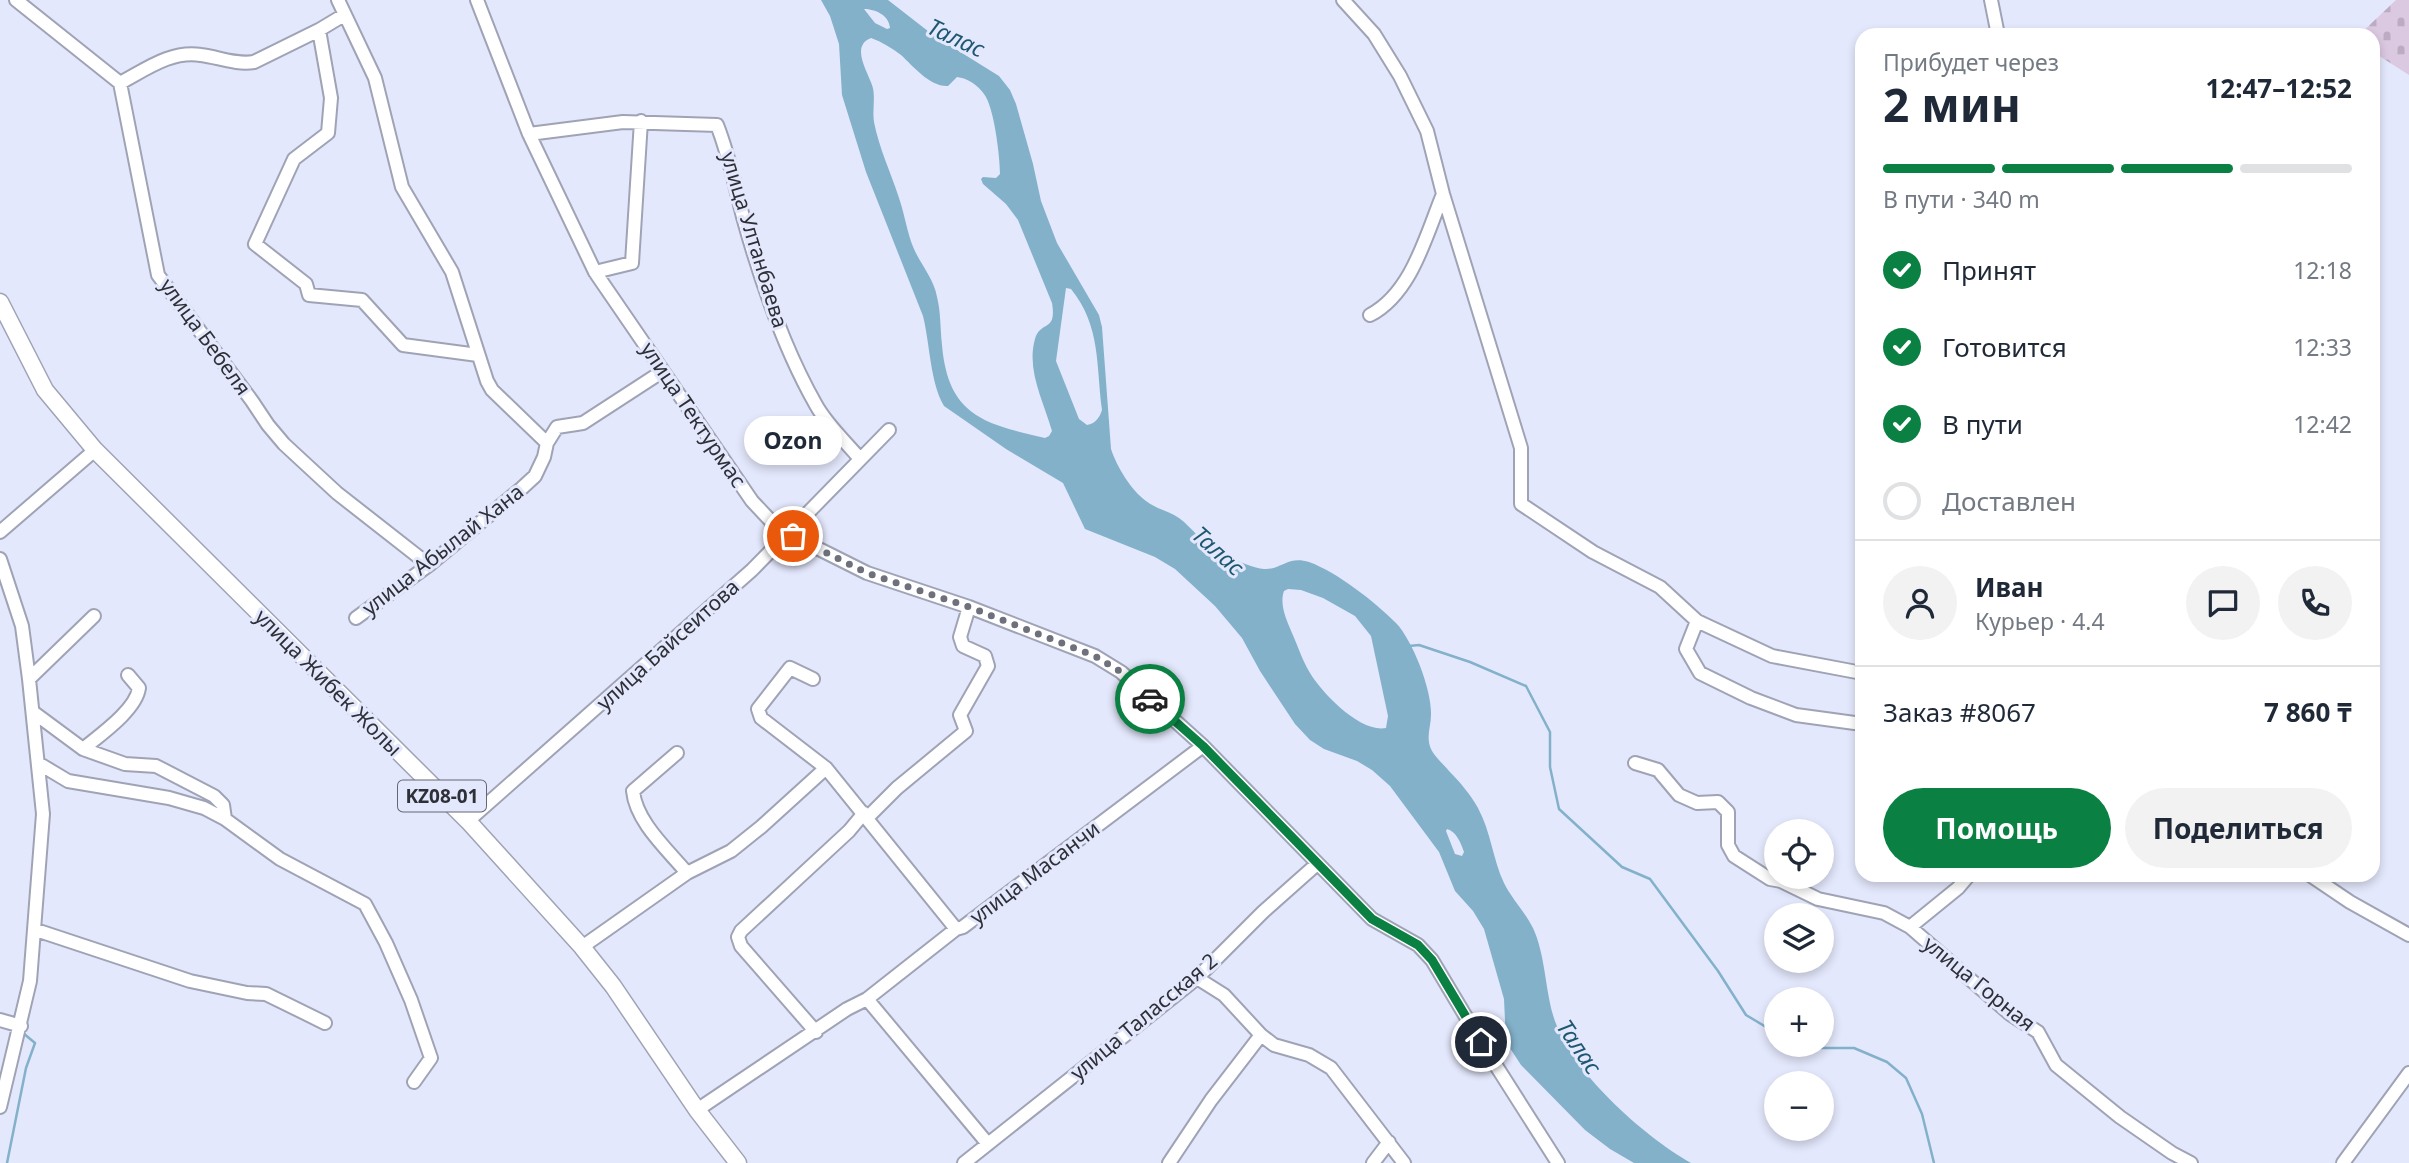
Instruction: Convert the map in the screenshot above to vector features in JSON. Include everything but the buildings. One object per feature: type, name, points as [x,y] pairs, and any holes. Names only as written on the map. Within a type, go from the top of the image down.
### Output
[{"type":"main road","name":"улица Жибек Жолы","points":[[1,310],[44,390],[95,450],[468,821],[582,947],[612,986],[696,1110],[738,1163]]},
{"type":"street","points":[[16,0],[120,83],[171,57],[197,54],[245,64],[254,62],[344,15]]},
{"type":"street","points":[[338,0],[375,78],[402,187],[452,272],[486,381],[492,390],[547,443],[557,427],[583,423],[663,371]]},
{"type":"street","name":"улица Тектурмас","points":[[477,0],[529,134],[594,272],[752,501],[785,536],[793,536],[867,573],[969,607],[1095,656],[1121,672],[1203,746],[1372,919],[1418,945],[1432,960],[1558,1163]]},
{"type":"street","points":[[1343,0],[1374,34],[1400,76],[1427,131],[1443,194],[1521,448],[1521,504],[1592,552],[1660,587],[1698,621],[1772,656],[1855,672]]},
{"type":"street","points":[[1991,0],[1997,28]]},
{"type":"street","points":[[319,30],[331,97],[328,133],[294,159],[255,244],[306,284],[309,295],[362,300],[403,345],[478,355]]},
{"type":"street","name":"улица Бебеля","points":[[120,83],[158,275],[284,444],[337,493],[429,565]]},
{"type":"street","points":[[529,134],[596,124],[641,121],[632,263],[594,272]]},
{"type":"street","name":"улица Ултанбаева","points":[[641,121],[717,125],[728,152],[761,277],[787,347],[818,408],[860,459]]},
{"type":"street","points":[[1370,315],[1394,298],[1404,283],[1443,194]]},
{"type":"street","name":"улица Байсеитова","points":[[468,821],[751,570],[889,430]]},
{"type":"street","name":"улица Абылай Хана","points":[[356,618],[429,565],[535,476],[547,443]]},
{"type":"street","points":[[0,532],[95,450]]},
{"type":"street","points":[[0,559],[22,626],[43,814],[30,981],[0,1107]]},
{"type":"street","points":[[816,1032],[741,946],[738,937],[741,931],[865,816],[966,731],[960,715],[988,666],[985,656],[963,646],[960,637],[969,607]]},
{"type":"street","points":[[29,679],[94,615]]},
{"type":"street","points":[[1698,621],[1686,649],[1700,673],[1751,698],[1796,715],[1855,723]]},
{"type":"street","points":[[813,680],[790,668],[758,709],[761,718],[826,768],[956,929]]},
{"type":"street","points":[[83,749],[138,697],[139,688],[128,675]]},
{"type":"street","points":[[33,712],[83,749],[125,764],[156,766],[214,796],[223,805],[225,819]]},
{"type":"street","name":"улица Масанчи","points":[[696,1110],[847,1009],[867,999],[956,929],[963,927],[1203,746]]},
{"type":"street","points":[[677,752],[633,791],[634,804],[687,873]]},
{"type":"street","points":[[38,762],[68,781],[169,798],[204,808],[225,819],[280,859],[365,904],[411,1000],[431,1058],[414,1082]]},
{"type":"street","name":"улица Горная","points":[[1635,764],[1658,770],[1679,795],[1697,803],[1718,802],[1728,812],[1728,845],[1734,856],[1770,879],[1781,881],[1818,899],[1884,913],[1910,927],[2010,1014],[2038,1032],[2056,1065],[2120,1117],[2191,1163]]},
{"type":"street","points":[[582,947],[687,873],[731,851],[826,768]]},
{"type":"street","name":"улица Таласская 2","points":[[964,1163],[1197,978],[1263,912],[1317,864]]},
{"type":"street","points":[[1910,927],[1963,882]]},
{"type":"street","points":[[2320,882],[2409,935]]},
{"type":"street","points":[[36,930],[190,981],[247,993],[266,994],[325,1023]]},
{"type":"street","points":[[1197,978],[1224,995],[1261,1035],[1274,1045],[1310,1055],[1331,1068],[1405,1163]]},
{"type":"street","points":[[867,999],[988,1144]]},
{"type":"street","points":[[0,1020],[21,1027]]},
{"type":"street","points":[[1169,1163],[1211,1100],[1261,1035]]},
{"type":"street","points":[[2343,1163],[2409,1073]]},
{"type":"street","points":[[1373,1163],[1389,1142]]},
{"type":"green space","points":[[2396,0],[2409,0],[2409,75],[2380,56],[2380,28],[2366,28]]},
{"type":"water","name":"Талас","points":[[821,0],[888,0],[933,35],[999,76],[1010,90],[1033,164],[1041,201],[1057,243],[1099,315],[1111,449],[1125,478],[1146,501],[1179,518],[1204,541],[1229,557],[1264,569],[1296,560],[1309,562],[1355,588],[1396,623],[1409,641],[1425,680],[1430,705],[1429,737],[1432,751],[1465,788],[1478,808],[1504,883],[1533,928],[1540,949],[1550,1004],[1562,1036],[1574,1057],[1610,1099],[1651,1136],[1691,1163],[1634,1163],[1585,1130],[1521,1065],[1506,1042],[1504,999],[1484,929],[1473,911],[1455,891],[1439,852],[1390,786],[1372,770],[1357,761],[1324,749],[1310,740],[1295,724],[1242,638],[1215,606],[1175,569],[1155,557],[1085,529],[1063,483],[1006,449],[944,406],[933,374],[923,316],[866,172],[842,95],[839,44],[830,16]],"holes":[[[864,9],[881,14],[890,28],[875,23]],[[871,38],[887,45],[935,83],[948,86],[957,77],[968,80],[979,88],[988,100],[996,132],[1000,174],[996,178],[981,179],[1018,220],[1052,303],[1052,319],[1037,333],[1033,351],[1034,374],[1052,431],[1045,438],[1004,428],[973,413],[961,402],[952,388],[946,369],[935,290],[912,243],[876,132],[873,89],[861,53],[865,42]],[[1066,288],[1071,289],[1081,303],[1096,346],[1102,410],[1092,423],[1087,425],[1079,419],[1056,361]],[[1288,589],[1301,590],[1323,598],[1355,616],[1371,636],[1388,716],[1386,728],[1376,728],[1354,718],[1332,701],[1316,681],[1288,623],[1283,596]],[[1447,829],[1456,835],[1464,852],[1462,856],[1455,854],[1446,831]]]},
{"type":"waterway","points":[[1409,646],[1419,645],[1470,662],[1526,686],[1550,732],[1550,767],[1559,809],[1622,867],[1650,879],[1718,971],[1746,1015],[1764,1026]]},
{"type":"waterway","points":[[7,1163],[26,1068],[35,1043],[23,1033]]},
{"type":"waterway","points":[[1834,1048],[1854,1048],[1887,1062],[1906,1078],[1922,1114],[1934,1163]]},
{"type":"way so far","points":[[793,536],[867,573],[969,607],[1095,656],[1121,672],[1150,699]]},
{"type":"place","name":"Ozon","points":[[793,536]]},
{"type":"route","points":[[1150,699],[1203,746],[1372,919],[1418,945],[1432,960],[1481,1042]]}]
